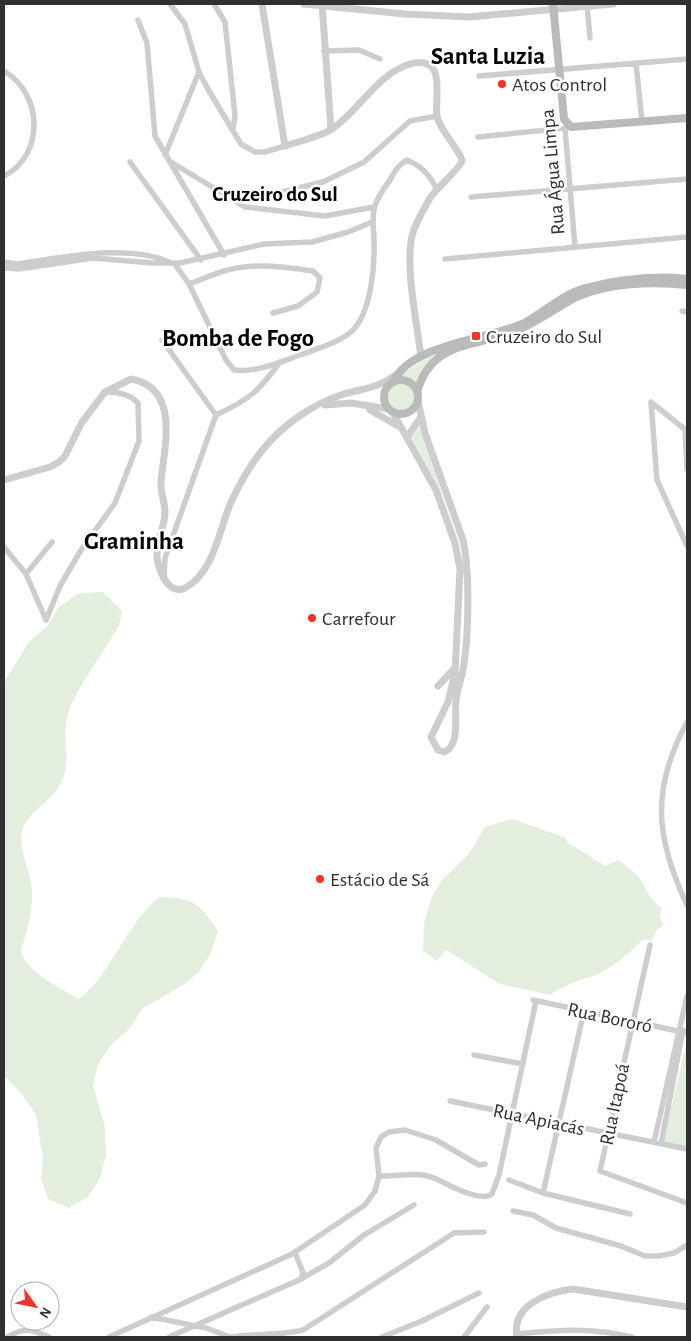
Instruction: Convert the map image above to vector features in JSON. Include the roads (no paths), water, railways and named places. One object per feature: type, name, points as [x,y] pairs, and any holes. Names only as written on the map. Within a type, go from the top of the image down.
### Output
[{"type":"main road","name":"Rua Água Limpa","points":[[553,6],[567,125]]},
{"type":"main road","points":[[567,125],[687,118]]},
{"type":"main road","points":[[687,279],[650,276],[584,288],[570,294],[514,327],[448,344],[422,357],[397,374],[384,397],[391,410],[407,413],[418,401],[422,376],[432,362],[449,350],[516,331],[584,294],[636,284],[687,285]]},
{"type":"main road","points":[[421,413],[422,383],[432,362]]},
{"type":"main road","points":[[392,383],[406,380],[418,392]]},
{"type":"street","points":[[170,4],[185,24],[200,72],[241,144],[255,152],[265,152],[285,146],[331,129],[394,72],[410,64],[420,63],[430,66],[435,72],[438,81],[437,116],[448,141],[462,156],[462,161],[460,166],[436,188],[412,235],[411,250],[422,357]]},
{"type":"street","points":[[214,4],[225,22],[234,116],[233,129]]},
{"type":"street","points":[[262,4],[285,146]]},
{"type":"street","points":[[304,4],[405,14],[469,17],[553,6],[613,4]]},
{"type":"street","points":[[322,5],[331,129]]},
{"type":"street","points":[[587,6],[590,38]]},
{"type":"street","points":[[138,20],[147,43],[153,128],[165,155],[224,255]]},
{"type":"street","points":[[324,51],[358,50],[380,58]]},
{"type":"street","points":[[479,76],[687,59]]},
{"type":"street","points":[[636,63],[642,122]]},
{"type":"street","points":[[4,71],[18,82],[29,99],[35,115],[35,128],[24,159],[16,168],[4,176]]},
{"type":"street","points":[[165,155],[200,72]]},
{"type":"street","points":[[226,196],[282,192],[323,182],[364,162],[410,121],[437,116]]},
{"type":"street","points":[[478,137],[567,125]]},
{"type":"street","name":"Rua Água Limpa","points":[[567,125],[575,247]]},
{"type":"street","points":[[4,262],[16,264],[97,253],[154,256],[172,263],[189,284],[226,360],[234,370],[244,372],[325,346],[351,332],[362,320],[370,291],[374,241],[372,222],[374,207],[380,194],[398,165],[407,160],[420,166],[431,178],[436,188]]},
{"type":"street","points":[[169,161],[245,207],[325,216],[374,207]]},
{"type":"street","points":[[130,162],[201,260]]},
{"type":"street","points":[[471,196],[687,179]]},
{"type":"street","points":[[4,268],[19,269],[93,258],[152,263],[201,260],[264,244],[312,242],[348,232],[372,222]]},
{"type":"street","points":[[445,259],[687,237]]},
{"type":"street","points":[[189,284],[217,273],[240,268],[273,265],[313,271],[320,278],[317,292],[298,306],[273,313]]},
{"type":"street","points":[[162,340],[216,415]]},
{"type":"street","points":[[164,578],[165,558],[216,415],[237,405],[259,390],[280,362]]},
{"type":"street","points":[[379,386],[397,374]]},
{"type":"street","points":[[4,480],[50,467],[59,462],[65,456],[82,422],[105,392],[123,381],[131,379],[150,387],[160,400],[166,417],[167,445],[160,485],[165,511],[156,551],[157,562],[164,578],[173,589],[183,589],[194,581],[207,565],[232,501],[251,464],[282,430],[317,407],[342,394],[392,383]]},
{"type":"street","points":[[4,547],[26,574],[46,620],[60,586],[81,550],[115,503],[139,441],[138,404],[132,397],[105,392]]},
{"type":"street","points":[[317,407],[334,403],[360,404],[391,410],[436,490],[455,543],[460,569],[453,698],[452,744],[447,751],[440,752],[431,737],[453,698],[463,668],[467,558],[463,540],[438,472],[418,401]]},
{"type":"street","points":[[687,469],[686,430],[651,402],[654,463],[657,480],[664,501],[687,546]]},
{"type":"street","points":[[360,404],[392,421],[402,429]]},
{"type":"street","points":[[407,437],[421,413]]},
{"type":"street","points":[[26,574],[52,542]]},
{"type":"street","points":[[438,686],[452,672],[456,658]]},
{"type":"street","points":[[687,722],[666,773],[662,789],[661,811],[661,829],[687,905]]},
{"type":"street","name":"Rua Itapoá","points":[[650,945],[600,1171],[614,1178],[687,1203]]},
{"type":"street","points":[[661,1144],[683,1030],[687,996]]},
{"type":"street","name":"Rua Bororó","points":[[523,1064],[535,1001],[683,1030]]},
{"type":"street","points":[[543,1193],[584,1011]]},
{"type":"street","points":[[654,1142],[683,1030]]},
{"type":"street","points":[[380,1176],[408,1173],[431,1177],[478,1197],[490,1196],[499,1175],[523,1064],[474,1054]]},
{"type":"street","name":"Rua Apiacás","points":[[450,1101],[687,1149]]},
{"type":"street","points":[[109,1337],[295,1252],[365,1205],[375,1191],[380,1176],[376,1148],[380,1137],[389,1132],[404,1130],[436,1140],[479,1165],[485,1164]]},
{"type":"street","points":[[509,1180],[543,1193],[630,1214]]},
{"type":"street","points":[[169,1337],[301,1279],[329,1263],[364,1235],[414,1205]]},
{"type":"street","points":[[513,1211],[533,1216],[556,1228],[621,1246],[644,1256],[674,1253],[687,1245]]},
{"type":"street","points":[[150,1317],[194,1325],[214,1330],[230,1337],[253,1333],[290,1333],[303,1330],[454,1233],[484,1232]]},
{"type":"street","points":[[295,1252],[303,1273],[301,1279]]},
{"type":"street","points":[[632,1337],[608,1331],[574,1328],[516,1336],[522,1311],[545,1295],[558,1291],[573,1289],[687,1307]]},
{"type":"street","points":[[382,1337],[422,1321],[479,1293]]},
{"type":"street","points":[[464,1337],[487,1307]]},
{"type":"street","points":[[7,1337],[27,1330],[35,1330],[48,1337]]},
{"type":"place","name":"Atos Control","points":[[502,84]]},
{"type":"place","name":"Cruzeiro do Sul","points":[[476,336]]},
{"type":"place","name":"Carrefour","points":[[312,618]]},
{"type":"place","name":"Estácio de Sá","points":[[320,879]]},
{"type":"district","name":"Santa Luzia","points":[[488,55]]},
{"type":"district","name":"Cruzeiro do Sul","points":[[275,194]]},
{"type":"district","name":"Bomba de Fogo","points":[[238,337]]},
{"type":"district","name":"Graminha","points":[[134,540]]}]
